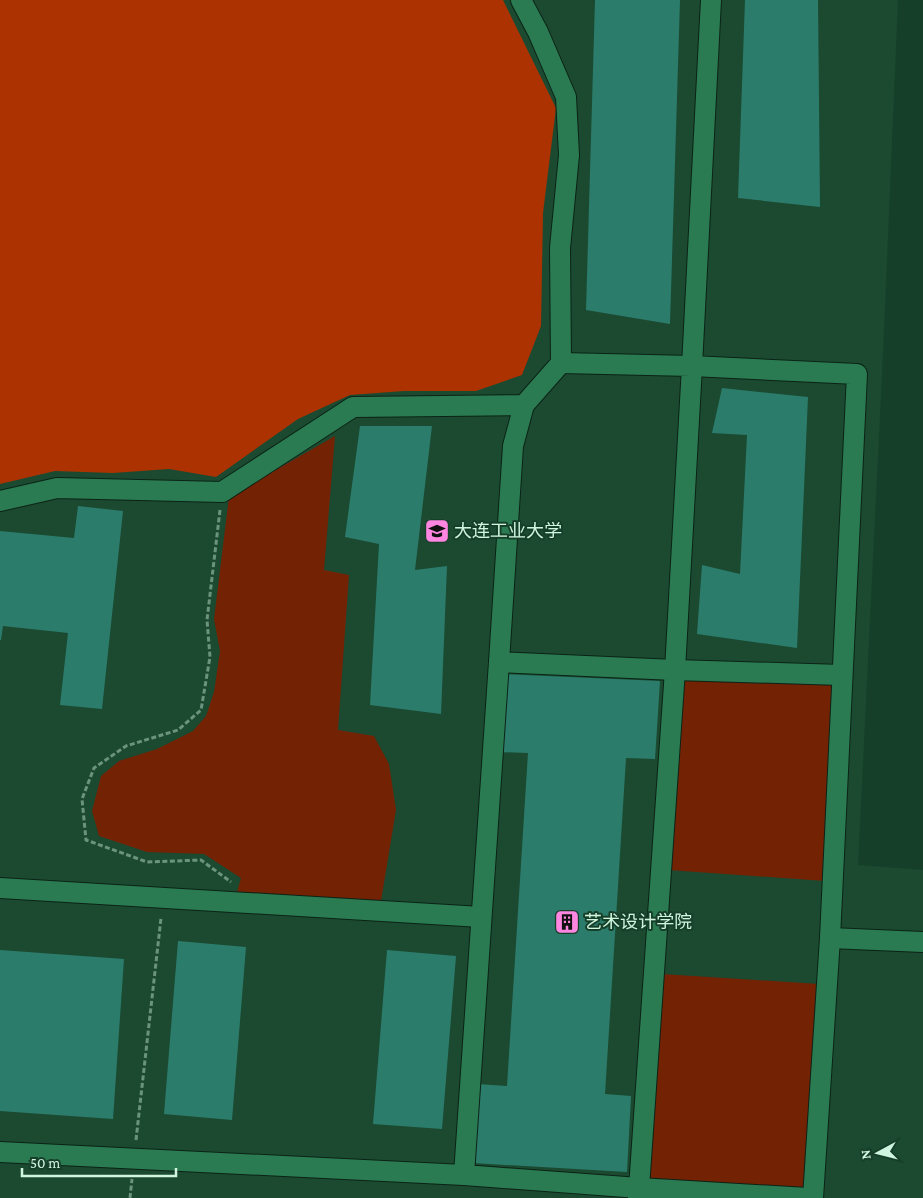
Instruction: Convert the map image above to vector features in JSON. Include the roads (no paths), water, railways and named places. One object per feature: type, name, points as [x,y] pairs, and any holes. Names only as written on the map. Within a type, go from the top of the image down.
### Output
[{"type":"street","points":[[464,1175],[513,446],[524,406],[561,363],[560,248],[570,155],[566,97],[538,32],[521,0]]},
{"type":"street","points":[[639,1193],[675,670],[711,0]]},
{"type":"street","points":[[561,363],[692,366],[857,374],[830,938],[813,1198]]},
{"type":"street","points":[[0,501],[57,488],[222,492],[354,407],[524,406]]},
{"type":"street","points":[[499,662],[842,675]]},
{"type":"street","points":[[0,888],[481,917]]},
{"type":"street","points":[[830,938],[923,942]]},
{"type":"street","points":[[0,1152],[464,1175],[639,1193],[808,1198]]},
{"type":"place","name":"大连工业大学","points":[[437,531]]},
{"type":"place","name":"艺术设计学院","points":[[567,922]]}]
